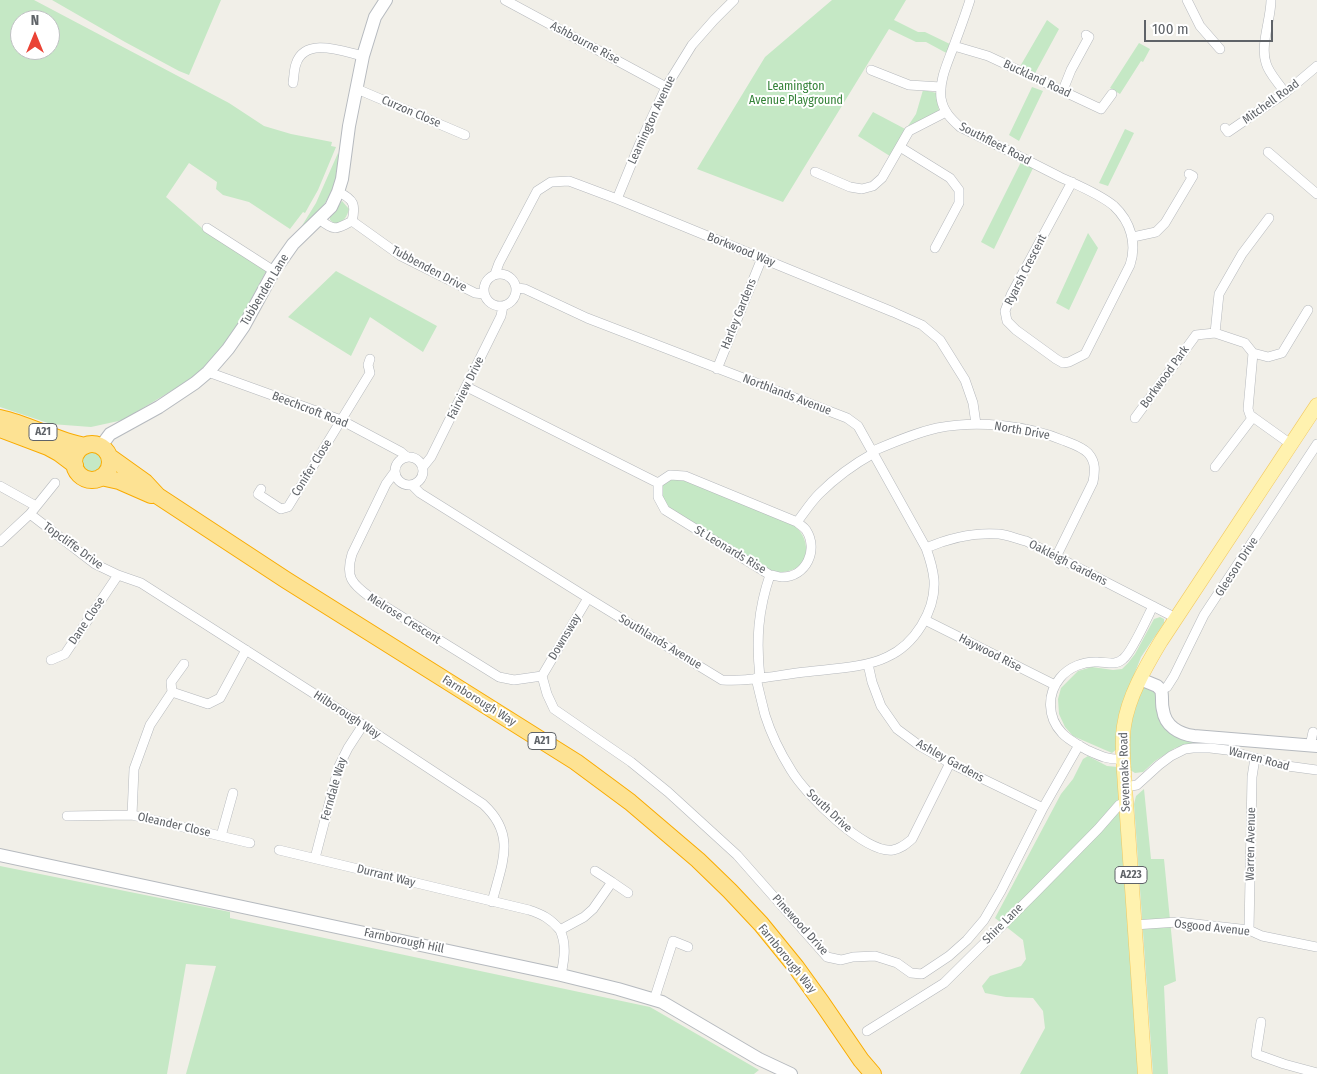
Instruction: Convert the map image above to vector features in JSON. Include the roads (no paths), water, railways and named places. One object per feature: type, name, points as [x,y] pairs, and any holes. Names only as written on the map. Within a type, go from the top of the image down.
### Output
[{"type":"highway","name":"Farnborough Way","points":[[0,418],[31,427],[70,443],[99,450],[145,482],[158,496],[286,580],[576,762],[636,806],[703,865],[760,924],[808,984],[863,1067],[873,1074]]},
{"type":"highway","name":"A21","points":[[0,429],[55,451],[75,465]]},
{"type":"highway","points":[[80,449],[99,450],[110,463],[109,469],[101,478],[96,479],[85,478],[80,475],[75,465],[76,454],[80,449]]},
{"type":"highway","name":"Farnborough Way","points":[[101,478],[119,481],[148,494],[158,496]]},
{"type":"main road","name":"Tubbenden Lane","points":[[99,450],[110,434],[159,407],[208,372],[228,349],[244,326],[274,271],[293,244],[331,207],[342,179],[349,126],[364,56],[375,18],[386,0]]},
{"type":"main road","name":"Sevenoaks Road","points":[[1145,1074],[1124,787],[1123,730],[1125,717],[1140,678],[1153,655],[1317,406]]},
{"type":"main road","points":[[1140,678],[1161,690]]},
{"type":"main road","name":"Warren Road","points":[[1161,690],[1165,717],[1174,729],[1183,734],[1314,746]]},
{"type":"main road","name":"Farnborough Hill","points":[[0,855],[561,975],[618,989],[669,1005],[747,1052],[768,1070],[791,1074]]},
{"type":"street","name":"Ashbourne Rise","points":[[505,0],[666,87]]},
{"type":"street","name":"Leamington Avenue","points":[[617,199],[666,87],[692,46],[734,0]]},
{"type":"street","points":[[1187,0],[1200,26],[1220,50]]},
{"type":"street","points":[[1271,0],[1265,58],[1269,70],[1285,92]]},
{"type":"street","points":[[815,172],[850,187],[862,189],[874,186],[882,178],[909,131],[946,112],[941,99],[941,86],[967,1]]},
{"type":"street","points":[[1062,90],[1089,37],[1086,35]]},
{"type":"street","name":"Buckland Road","points":[[954,46],[988,56],[1102,109],[1112,94]]},
{"type":"street","points":[[293,83],[296,63],[303,53],[313,48],[323,47],[364,56]]},
{"type":"street","name":"Mitchell Road","points":[[1224,128],[1228,132],[1285,92],[1317,66]]},
{"type":"street","points":[[871,70],[909,85],[941,86]]},
{"type":"street","name":"Curzon Close","points":[[357,88],[465,135]]},
{"type":"street","name":"Southfleet Road","points":[[946,112],[960,127],[1102,198],[1123,216],[1133,237]]},
{"type":"street","points":[[900,147],[950,178],[959,190],[959,203],[935,248]]},
{"type":"street","points":[[1268,152],[1317,194]]},
{"type":"street","points":[[1133,237],[1156,232],[1165,223],[1193,176],[1189,174]]},
{"type":"street","name":"Borkwood Way","points":[[495,274],[499,262],[537,191],[551,182],[569,181],[762,258],[922,325],[940,340],[965,380],[973,403],[976,424]]},
{"type":"street","name":"Ryarsh Crescent","points":[[1072,182],[1010,296],[1005,312],[1008,321],[1016,330],[1063,363],[1085,354],[1130,265],[1134,251],[1133,237]]},
{"type":"street","points":[[319,219],[327,226],[333,228],[352,221],[354,203],[347,196],[338,192]]},
{"type":"street","points":[[1269,218],[1242,254],[1219,294],[1215,333],[1245,343],[1253,353],[1268,357],[1282,353],[1308,310]]},
{"type":"street","name":"Tubbenden Drive","points":[[352,221],[401,256],[475,293],[484,294]]},
{"type":"street","points":[[207,228],[274,271]]},
{"type":"street","name":"Harley Gardens","points":[[717,369],[762,258]]},
{"type":"street","points":[[495,274],[511,278],[517,288],[516,295],[509,304],[503,306],[492,304],[484,294],[486,282],[495,274]]},
{"type":"street","name":"Northlands Avenue","points":[[517,288],[525,289],[587,318],[847,418],[858,426],[926,548],[932,565],[934,582],[932,600],[925,620]]},
{"type":"street","name":"Fairview Drive","points":[[423,467],[431,458],[467,386],[501,316],[503,306]]},
{"type":"street","name":"Borkwood Park","points":[[1135,418],[1196,335],[1215,333]]},
{"type":"street","points":[[1253,353],[1248,409],[1250,414],[1292,445]]},
{"type":"street","points":[[342,420],[370,373],[368,365],[370,359]]},
{"type":"street","name":"Beechcroft Road","points":[[208,372],[342,420],[407,457]]},
{"type":"street","points":[[467,386],[658,483],[670,476],[686,476],[797,522]]},
{"type":"street","points":[[1215,467],[1252,417]]},
{"type":"street","name":"Conifer Close","points":[[260,489],[258,494],[281,509],[288,507],[342,420]]},
{"type":"street","name":"North Drive","points":[[797,522],[818,495],[842,473],[873,452],[899,439],[938,428],[976,424],[1015,427],[1052,435],[1081,447],[1093,462],[1095,471],[1093,482],[1056,556]]},
{"type":"street","name":"Gleeson Drive","points":[[1161,690],[1167,686],[1174,676],[1204,616],[1317,445]]},
{"type":"street","points":[[407,457],[419,461],[423,467],[423,475],[419,482],[412,485],[404,484],[398,480],[394,473],[396,465],[400,460],[407,457]]},
{"type":"street","name":"Melrose Crescent","points":[[394,473],[386,484],[352,554],[349,564],[350,576],[357,588],[499,677],[514,680],[542,676]]},
{"type":"street","points":[[0,542],[33,510],[55,483]]},
{"type":"street","name":"St Leonards Rise","points":[[658,483],[658,497],[665,510],[770,574],[781,577],[793,575],[809,562],[810,539],[806,529],[797,522]]},
{"type":"street","name":"Southlands Avenue","points":[[412,485],[420,493],[722,680],[732,681],[868,664],[886,658],[902,649],[925,620]]},
{"type":"street","name":"Topcliffe Drive","points":[[0,486],[33,510],[95,564],[118,575]]},
{"type":"street","name":"Oakleigh Gardens","points":[[926,548],[943,540],[972,534],[1000,534],[1026,541],[1176,618]]},
{"type":"street","name":"South Drive","points":[[770,574],[759,621],[758,678],[766,717],[778,746],[792,772],[810,796],[854,834],[878,848],[892,850],[903,847],[912,838],[950,763]]},
{"type":"street","name":"Hilborough Way","points":[[118,575],[141,583],[363,725],[488,809],[497,819],[502,830],[504,848],[492,902]]},
{"type":"street","name":"Dane Close","points":[[51,660],[65,654],[118,575]]},
{"type":"street","name":"Downsway","points":[[542,676],[588,598]]},
{"type":"street","points":[[1123,759],[1107,759],[1079,746],[1061,733],[1050,709],[1050,698],[1061,676],[1067,671],[1090,662],[1112,664],[1122,660],[1129,651],[1153,606]]},
{"type":"street","name":"Haywood Rise","points":[[925,620],[1056,685]]},
{"type":"street","points":[[172,692],[208,704],[220,698],[246,650]]},
{"type":"street","points":[[132,814],[134,769],[150,725],[172,692],[171,682],[184,664]]},
{"type":"street","name":"Ashley Gardens","points":[[868,664],[872,682],[881,706],[898,729],[920,746],[950,763],[1043,808]]},
{"type":"street","name":"Pinewood Drive","points":[[542,676],[554,709],[631,762],[668,792],[738,855],[826,957],[841,960],[852,957],[875,956],[897,963],[911,973],[922,974],[967,940],[984,920],[1002,892],[1043,808],[1079,746]]},
{"type":"street","name":"Ferndale Way","points":[[315,858],[342,759],[363,725]]},
{"type":"street","name":"Warren Road","points":[[1312,732],[1314,746]]},
{"type":"street","name":"Warren Road","points":[[1124,787],[1137,786],[1171,756],[1185,750],[1202,748],[1234,751],[1280,766],[1317,770]]},
{"type":"street","name":"Warren Avenue","points":[[1249,930],[1252,777],[1255,758]]},
{"type":"street","points":[[221,836],[233,793]]},
{"type":"street","name":"Shire Lane","points":[[867,1031],[944,983],[1098,829],[1119,805],[1126,802]]},
{"type":"street","name":"Oleander Close","points":[[67,816],[132,814],[250,843]]},
{"type":"street","name":"Durrant Way","points":[[279,850],[542,915],[552,920],[560,930]]},
{"type":"street","points":[[595,871],[628,893]]},
{"type":"street","points":[[561,975],[565,949],[560,930],[584,917],[593,909],[612,882]]},
{"type":"street","name":"Osgood Avenue","points":[[1134,925],[1178,922],[1249,930],[1262,936],[1317,947]]},
{"type":"street","points":[[654,1000],[672,941],[688,947]]},
{"type":"street","points":[[1263,1028],[1256,1054],[1317,1073]]},
{"type":"street","points":[[1282,1074],[1284,1064]]},
{"type":"park label","name":"Leamington Avenue Playground","points":[[796,94]]}]
